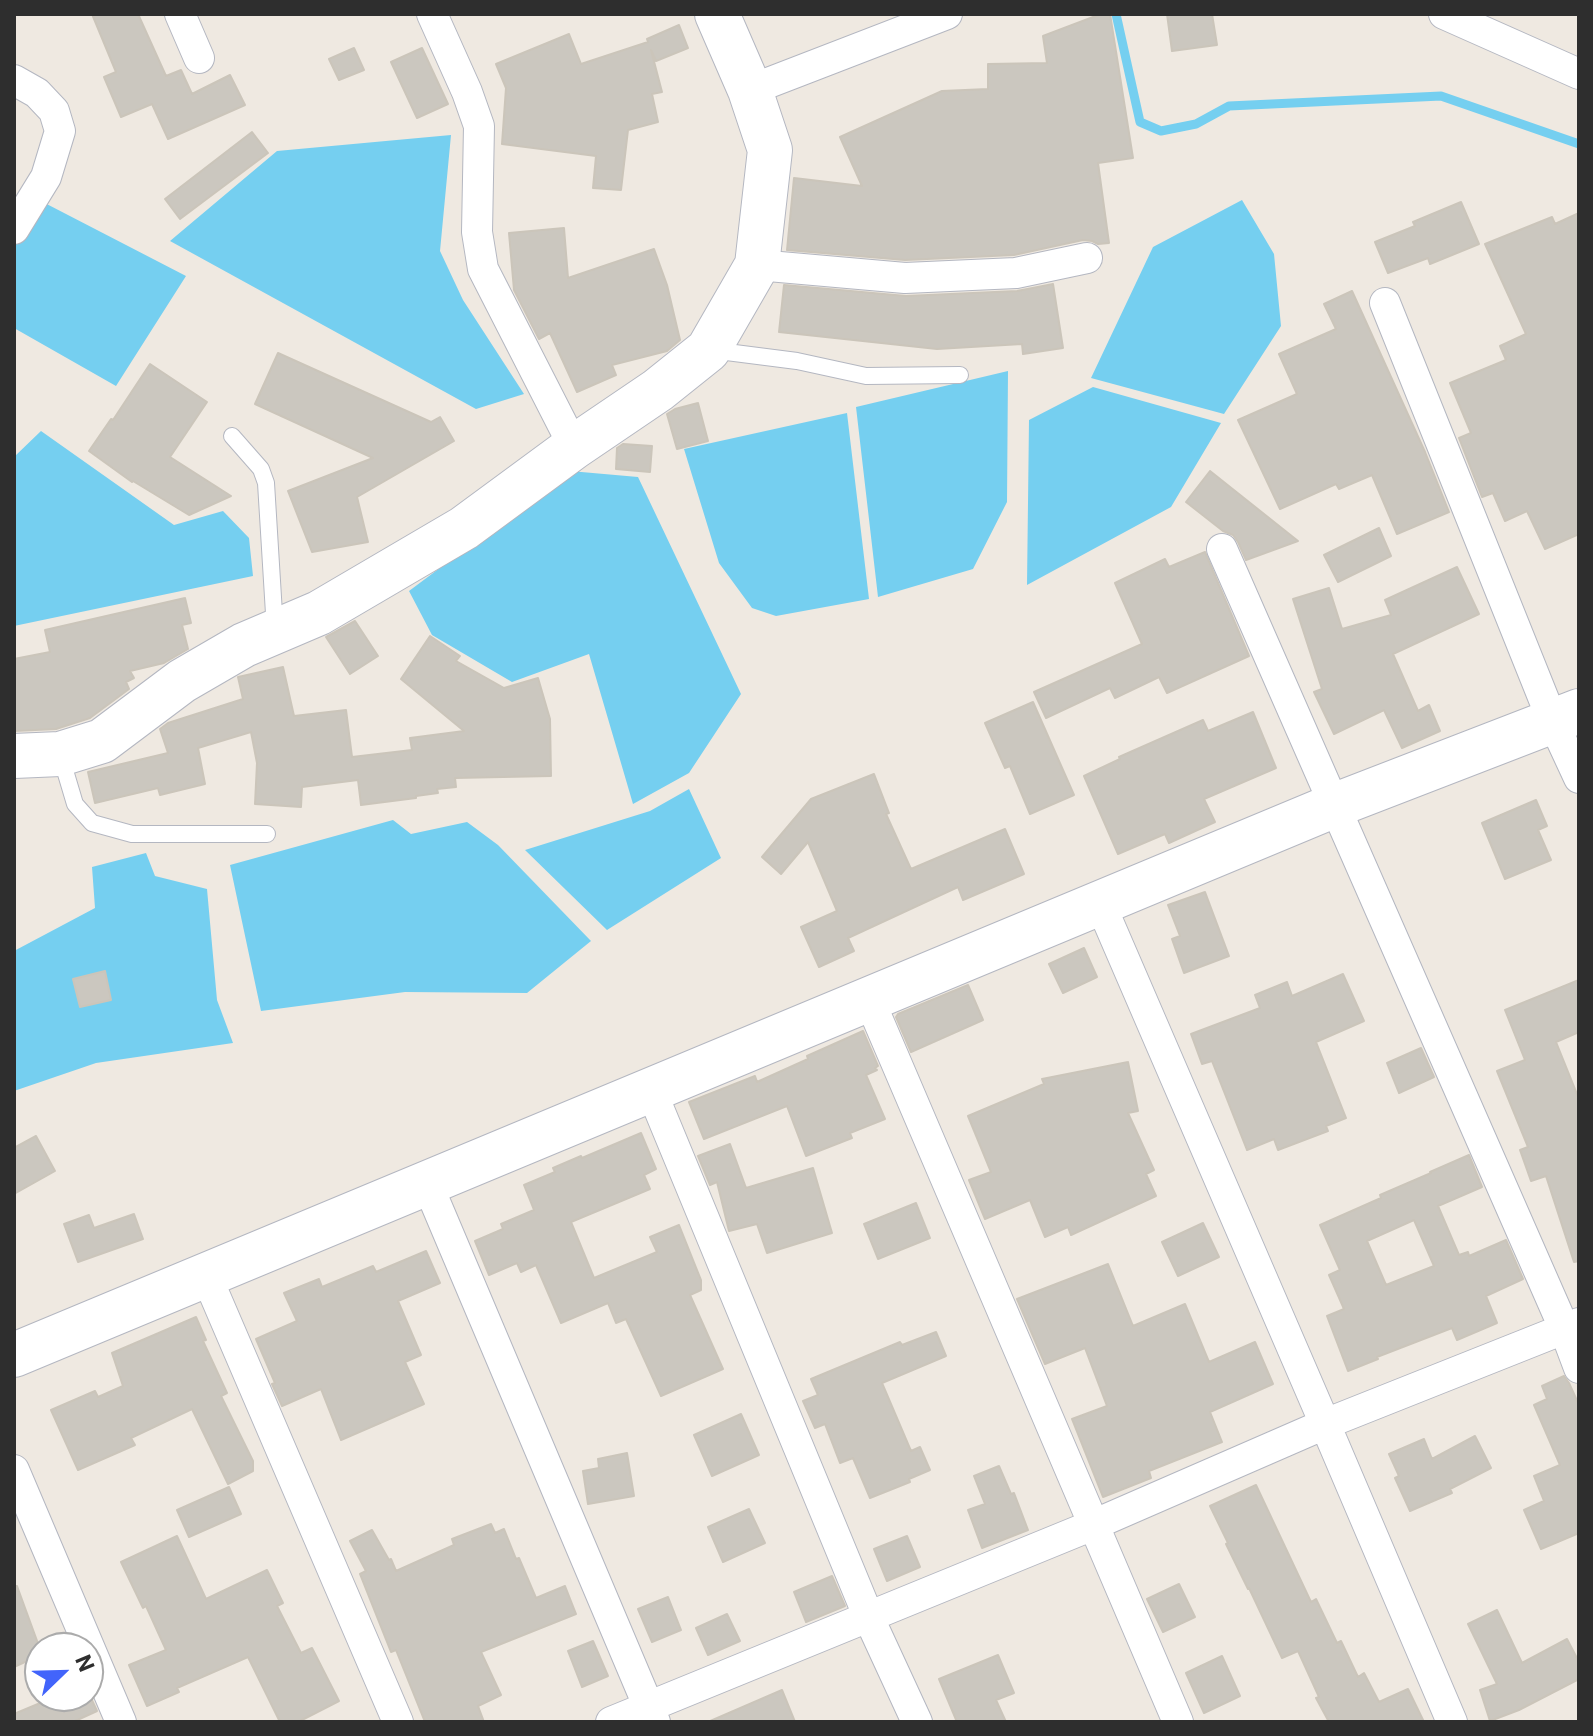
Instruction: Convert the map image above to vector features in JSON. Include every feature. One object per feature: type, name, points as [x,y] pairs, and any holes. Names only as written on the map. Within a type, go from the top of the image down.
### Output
[{"type":"street","points":[[180,14],[199,58]]},
{"type":"street","points":[[432,14],[479,126],[477,232],[483,269],[574,447]]},
{"type":"street","points":[[14,756],[60,754],[102,741],[182,681],[244,645],[319,613],[464,528],[658,390],[708,350],[757,265],[770,150],[750,90],[717,14]]},
{"type":"street","points":[[750,90],[947,14]]},
{"type":"street","points":[[1444,14],[1579,74]]},
{"type":"street","points":[[14,80],[37,93],[54,111],[60,131],[46,177],[14,229]]},
{"type":"street","points":[[757,265],[905,278],[1016,273],[1087,258]]},
{"type":"street","points":[[1385,303],[1566,717],[1579,778]]},
{"type":"street","points":[[1222,549],[1333,806],[1572,1326],[1579,1368]]},
{"type":"street","points":[[14,1355],[1333,806],[1566,717]]},
{"type":"street","points":[[1100,903],[1452,1722]]},
{"type":"street","points":[[869,999],[1178,1722]]},
{"type":"street","points":[[651,1090],[869,1618],[917,1722]]},
{"type":"street","points":[[427,1183],[651,1714]]},
{"type":"street","points":[[206,1275],[398,1722]]},
{"type":"street","points":[[611,1722],[651,1714],[1325,1424],[1572,1326]]},
{"type":"street","points":[[14,1470],[121,1722]]},
{"type":"lane","points":[[708,350],[797,361],[866,376],[960,375]]},
{"type":"lane","points":[[232,436],[261,469],[266,483],[275,631]]},
{"type":"lane","points":[[60,754],[75,804],[92,823],[132,834],[267,834]]},
{"type":"water","points":[[451,135],[440,251],[463,300],[524,394],[476,409],[170,241],[277,151]]},
{"type":"water","points":[[37,199],[186,276],[116,386],[14,328],[14,244]]},
{"type":"water","points":[[1242,200],[1274,254],[1281,326],[1224,414],[1091,378],[1153,247]]},
{"type":"water","points":[[1008,371],[1007,502],[973,569],[878,597],[856,407]]},
{"type":"water","points":[[1093,387],[1221,423],[1171,507],[1027,585],[1029,420]]},
{"type":"water","points":[[847,413],[869,599],[776,616],[752,608],[719,563],[684,449]]},
{"type":"water","points":[[41,431],[174,525],[223,511],[249,538],[253,576],[14,626],[14,457]]},
{"type":"water","points":[[570,471],[638,477],[741,694],[689,773],[633,804],[589,654],[512,682],[432,635],[409,591]]},
{"type":"water","points":[[689,789],[721,858],[607,930],[525,850],[650,811]]},
{"type":"water","points":[[393,820],[411,834],[467,822],[498,845],[591,941],[527,993],[405,992],[261,1011],[230,865]]},
{"type":"water","points":[[146,853],[155,876],[207,889],[217,1000],[233,1043],[96,1063],[14,1091],[14,951],[95,908],[92,867]],"holes":[[[105,972],[111,1000],[80,1007],[74,979]]]},
{"type":"building","points":[[92,14],[138,14],[166,76],[181,70],[192,94],[230,75],[245,105],[168,139],[152,104],[121,117],[104,77],[116,72]]},
{"type":"building","points":[[1101,14],[1110,14],[1133,158],[1098,163],[1109,243],[1083,240],[1014,255],[905,260],[787,250],[794,178],[862,186],[840,137],[942,91],[988,89],[988,64],[1047,63],[1043,36]]},
{"type":"building","points":[[1167,14],[1212,14],[1217,45],[1172,51]]},
{"type":"building","points":[[679,25],[688,48],[656,61],[651,50],[662,92],[652,94],[658,122],[628,130],[621,190],[593,188],[596,156],[502,144],[506,88],[496,64],[569,34],[581,64],[648,42],[647,39]]},
{"type":"building","points":[[354,48],[364,70],[339,80],[329,59]]},
{"type":"building","points":[[422,48],[448,104],[417,118],[391,62]]},
{"type":"building","points":[[252,132],[268,153],[180,219],[165,199]]},
{"type":"building","points":[[1461,202],[1479,244],[1430,264],[1428,258],[1388,273],[1375,242]]},
{"type":"building","points":[[1579,213],[1579,534],[1545,549],[1527,511],[1505,521],[1493,493],[1482,497],[1459,438],[1471,433],[1450,383],[1506,360],[1500,346],[1526,334],[1485,244],[1552,217],[1555,224]]},
{"type":"building","points":[[564,228],[568,278],[654,249],[667,285],[680,340],[667,351],[612,365],[616,375],[577,392],[550,333],[539,339],[514,290],[509,233]]},
{"type":"building","points":[[1053,284],[1063,348],[1023,354],[1022,344],[937,349],[779,332],[784,285],[906,296],[1017,291]]},
{"type":"building","points":[[1352,291],[1449,512],[1397,534],[1372,475],[1339,489],[1336,484],[1280,509],[1238,420],[1297,394],[1279,354],[1336,329],[1324,304]]},
{"type":"building","points":[[278,353],[431,422],[440,417],[454,441],[357,497],[368,542],[312,552],[288,491],[373,458],[255,404]]},
{"type":"building","points":[[150,364],[207,402],[170,457],[231,496],[189,515],[132,482],[89,451]]},
{"type":"building","points":[[698,403],[708,441],[677,449],[667,414]]},
{"type":"building","points":[[623,444],[652,446],[650,472],[616,469],[617,448]]},
{"type":"building","points":[[1210,471],[1298,541],[1246,560],[1233,535],[1223,531],[1186,502]]},
{"type":"building","points":[[1379,528],[1391,556],[1338,582],[1324,555]]},
{"type":"building","points":[[1205,552],[1249,656],[1167,693],[1159,677],[1115,698],[1110,688],[1046,718],[1034,692],[1142,644],[1115,583],[1165,559],[1169,567]]},
{"type":"building","points":[[1457,567],[1479,614],[1393,654],[1418,711],[1429,705],[1440,731],[1402,748],[1384,710],[1334,734],[1314,692],[1322,689],[1293,599],[1329,588],[1342,629],[1391,615],[1385,600]]},
{"type":"building","points":[[185,598],[191,623],[182,625],[188,649],[164,663],[130,671],[134,678],[126,682],[129,689],[90,718],[56,729],[14,731],[14,659],[50,652],[45,630]]},
{"type":"building","points":[[355,621],[378,656],[350,674],[326,637]]},
{"type":"building","points":[[430,636],[460,656],[456,661],[504,688],[538,678],[550,719],[551,776],[455,778],[456,787],[437,789],[438,793],[361,805],[358,780],[302,787],[301,807],[255,804],[257,763],[251,732],[198,748],[205,784],[160,795],[158,788],[95,803],[88,772],[168,753],[160,729],[168,723],[243,699],[238,677],[283,667],[294,716],[346,710],[352,757],[412,750],[410,738],[464,731],[401,679]]},
{"type":"building","points":[[1033,702],[1074,795],[1030,814],[1010,766],[1005,768],[985,723]]},
{"type":"building","points":[[1253,712],[1276,768],[1204,799],[1215,822],[1169,843],[1165,834],[1118,854],[1084,776],[1203,720],[1208,731]]},
{"type":"building","points":[[874,774],[889,813],[886,814],[911,869],[1005,829],[1024,874],[963,900],[958,887],[848,938],[854,951],[819,967],[801,927],[837,911],[808,842],[781,874],[762,857],[811,799]]},
{"type":"building","points":[[1536,800],[1547,826],[1538,830],[1551,860],[1505,879],[1482,823]]},
{"type":"building","points":[[1205,892],[1229,956],[1184,973],[1172,939],[1180,936],[1168,905]]},
{"type":"building","points":[[1084,948],[1097,977],[1063,993],[1049,964]]},
{"type":"building","points":[[105,971],[111,1000],[80,1007],[73,979]]},
{"type":"building","points":[[1343,974],[1364,1021],[1316,1042],[1346,1118],[1326,1126],[1328,1131],[1278,1150],[1274,1139],[1247,1150],[1212,1061],[1202,1064],[1191,1034],[1260,1008],[1255,995],[1287,982],[1292,996]]},
{"type":"building","points":[[1579,980],[1579,1032],[1556,1042],[1579,1099],[1579,1261],[1574,1262],[1546,1176],[1531,1181],[1520,1150],[1528,1147],[1497,1071],[1525,1060],[1505,1010]]},
{"type":"building","points":[[968,985],[983,1020],[911,1052],[896,1017],[898,1014]]},
{"type":"building","points":[[863,1031],[878,1066],[875,1068],[877,1070],[866,1075],[885,1119],[850,1133],[852,1138],[806,1156],[787,1106],[704,1139],[689,1102],[755,1076],[757,1082]]},
{"type":"building","points":[[1421,1048],[1434,1077],[1399,1093],[1387,1063]]},
{"type":"building","points":[[1128,1062],[1138,1111],[1128,1113],[1154,1170],[1146,1174],[1156,1196],[1071,1235],[1068,1227],[1045,1237],[1030,1200],[985,1219],[969,1180],[991,1172],[968,1116],[1044,1084],[1042,1079]]},
{"type":"building","points":[[641,1133],[656,1169],[644,1175],[650,1189],[571,1222],[594,1278],[657,1252],[650,1237],[679,1225],[701,1280],[701,1290],[690,1295],[723,1369],[661,1396],[626,1319],[616,1323],[608,1303],[561,1323],[536,1265],[521,1272],[517,1263],[489,1275],[475,1241],[503,1229],[501,1224],[534,1210],[524,1185],[555,1172],[553,1168]]},
{"type":"building","points":[[36,1136],[55,1171],[14,1194],[14,1148]]},
{"type":"building","points":[[730,1144],[746,1188],[813,1168],[832,1233],[767,1253],[757,1224],[729,1231],[717,1182],[710,1185],[698,1156]]},
{"type":"building","points":[[1469,1155],[1482,1187],[1438,1206],[1459,1255],[1468,1252],[1469,1256],[1506,1240],[1523,1279],[1486,1296],[1497,1323],[1457,1340],[1452,1328],[1348,1371],[1327,1316],[1344,1309],[1329,1275],[1340,1270],[1320,1225]],"holes":[[[1414,1220],[1434,1266],[1386,1285],[1367,1241]]]},
{"type":"building","points":[[916,1203],[930,1238],[878,1259],[864,1224]]},
{"type":"building","points":[[134,1214],[143,1239],[78,1262],[64,1224],[89,1215],[94,1228]]},
{"type":"building","points":[[1203,1223],[1219,1257],[1178,1276],[1162,1242]]},
{"type":"building","points":[[426,1251],[440,1283],[398,1301],[421,1355],[405,1362],[424,1404],[341,1440],[321,1389],[282,1406],[256,1339],[297,1321],[284,1293],[319,1279],[322,1287],[373,1266],[376,1272]]},
{"type":"building","points":[[1108,1264],[1133,1326],[1185,1304],[1209,1362],[1255,1342],[1273,1384],[1210,1412],[1222,1442],[1149,1471],[1151,1478],[1103,1497],[1072,1419],[1107,1406],[1085,1348],[1045,1364],[1017,1299]]},
{"type":"building","points":[[196,1317],[206,1340],[203,1341],[227,1393],[221,1396],[253,1461],[253,1471],[228,1484],[192,1409],[131,1438],[135,1445],[78,1470],[51,1410],[95,1391],[98,1397],[123,1386],[112,1353]]},
{"type":"building","points":[[936,1332],[946,1356],[882,1383],[911,1451],[920,1447],[930,1470],[909,1479],[910,1482],[870,1498],[853,1458],[840,1463],[825,1424],[815,1428],[803,1401],[818,1395],[811,1379],[900,1342],[902,1345]]},
{"type":"building","points":[[1564,1376],[1579,1405],[1579,1533],[1541,1549],[1524,1510],[1544,1501],[1534,1476],[1560,1465],[1534,1405],[1547,1399],[1542,1386]]},
{"type":"building","points":[[741,1414],[759,1455],[712,1476],[694,1435]]},
{"type":"building","points":[[1475,1436],[1491,1468],[1450,1489],[1452,1493],[1410,1511],[1395,1478],[1399,1476],[1389,1454],[1424,1439],[1432,1459]]},
{"type":"building","points":[[627,1453],[634,1496],[588,1504],[583,1471],[599,1468],[598,1459]]},
{"type":"building","points":[[999,1466],[1011,1494],[1014,1493],[1028,1530],[982,1548],[968,1510],[985,1504],[974,1476]]},
{"type":"building","points":[[1256,1485],[1311,1602],[1316,1599],[1358,1677],[1364,1673],[1379,1702],[1408,1689],[1424,1722],[1329,1722],[1298,1651],[1282,1658],[1210,1506]]},
{"type":"building","points":[[229,1487],[241,1514],[189,1537],[177,1510]]},
{"type":"building","points":[[749,1509],[765,1543],[723,1562],[708,1527]]},
{"type":"building","points":[[491,1524],[495,1533],[504,1529],[536,1598],[565,1586],[576,1614],[481,1652],[501,1695],[478,1706],[484,1722],[425,1722],[396,1650],[391,1652],[360,1574],[366,1571],[350,1541],[372,1530],[396,1571],[454,1545],[452,1539]]},
{"type":"building","points":[[177,1536],[206,1599],[267,1570],[283,1603],[277,1606],[301,1653],[312,1648],[339,1701],[298,1722],[280,1722],[248,1657],[177,1688],[179,1692],[147,1706],[129,1665],[166,1650],[121,1562]]},
{"type":"building","points":[[907,1536],[920,1567],[887,1581],[874,1549]]},
{"type":"building","points":[[832,1576],[845,1606],[806,1622],[794,1592]]},
{"type":"building","points":[[1179,1584],[1195,1617],[1163,1632],[1147,1599]]},
{"type":"building","points":[[14,1586],[17,1586],[34,1632],[24,1632],[24,1662],[14,1667]]},
{"type":"building","points":[[668,1597],[681,1630],[652,1642],[638,1609]]},
{"type":"building","points":[[1497,1610],[1522,1663],[1567,1639],[1579,1662],[1579,1679],[1519,1710],[1490,1721],[1480,1690],[1497,1684],[1468,1624]]},
{"type":"building","points":[[727,1614],[740,1641],[708,1655],[696,1628]]},
{"type":"building","points":[[593,1641],[608,1676],[582,1687],[568,1651]]},
{"type":"building","points":[[998,1655],[1014,1693],[996,1700],[1006,1722],[957,1722],[939,1679]]},
{"type":"building","points":[[1222,1656],[1240,1696],[1204,1713],[1186,1673]]},
{"type":"building","points":[[782,1690],[795,1722],[708,1722]]},
{"type":"building","points":[[24,1710],[95,1712],[73,1722],[14,1722],[14,1714]]},
{"type":"waterway","points":[[1116,14],[1140,122],[1161,131],[1196,124],[1229,106],[1441,96],[1579,144]]}]
